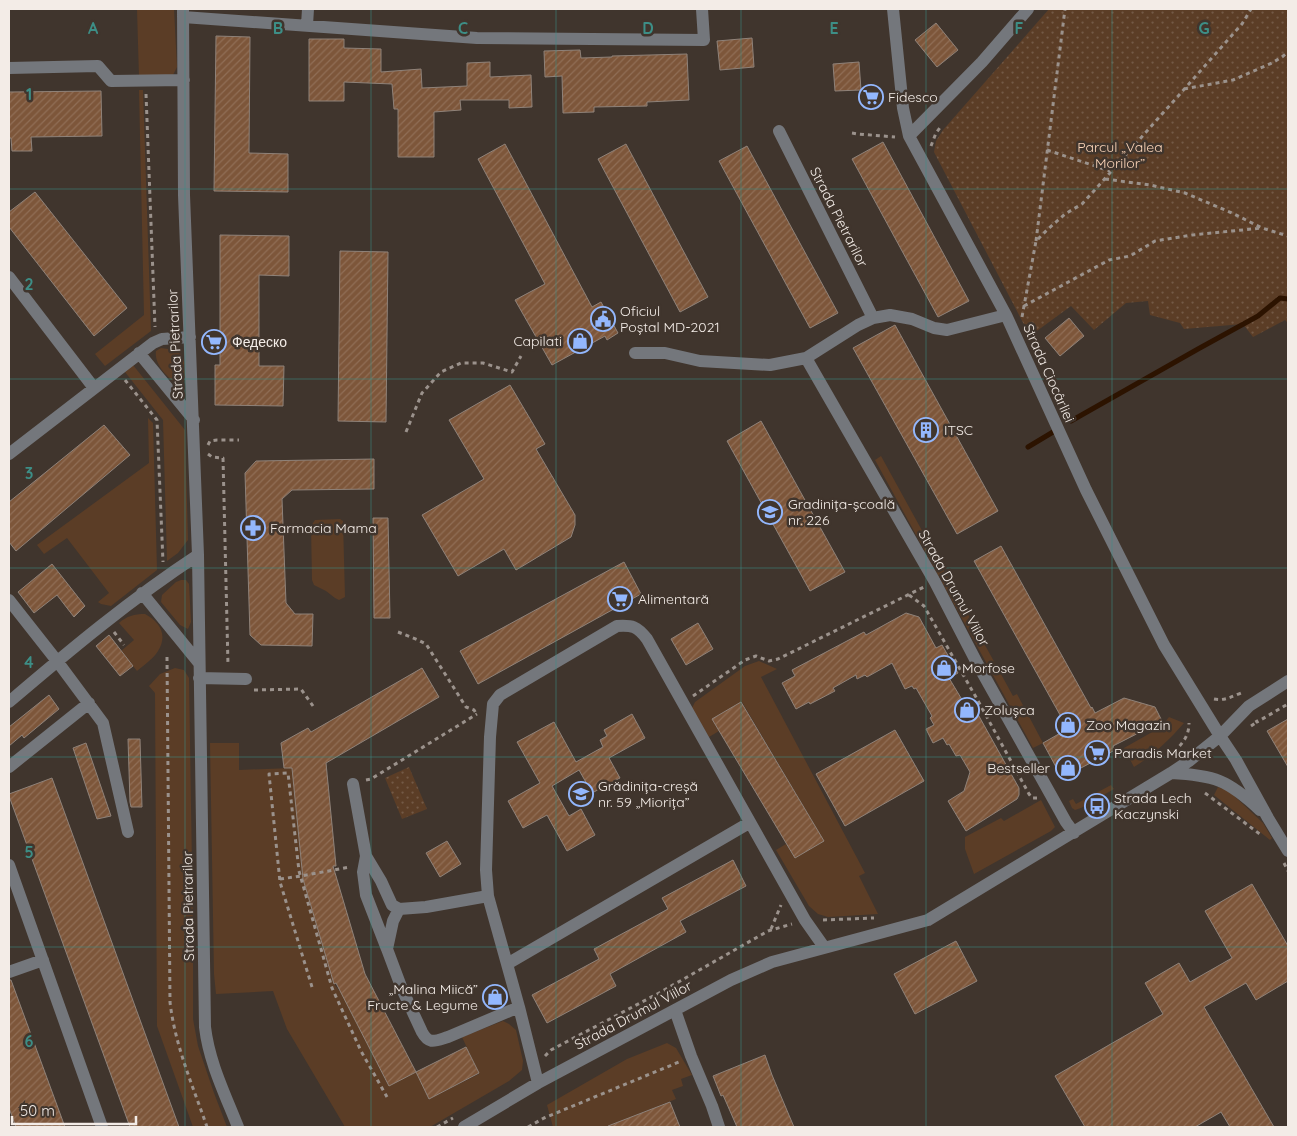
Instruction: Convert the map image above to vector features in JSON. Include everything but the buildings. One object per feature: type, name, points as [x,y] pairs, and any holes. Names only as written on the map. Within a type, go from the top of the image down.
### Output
[{"type":"street","points":[[308,9],[308,25]]},
{"type":"street","points":[[183,13],[477,38],[704,40],[702,9]]},
{"type":"street","name":"Strada Ciocârliei","points":[[893,9],[903,108],[909,136],[1006,315],[1086,490],[1164,645],[1220,736]]},
{"type":"street","points":[[909,136],[982,62],[1028,9]]},
{"type":"street","name":"Strada Pietrarilor","points":[[183,13],[184,195],[198,555],[204,1027],[210,1058],[238,1127]]},
{"type":"street","points":[[9,68],[98,66],[111,81],[184,80]]},
{"type":"street","name":"Strada Pietrarilor","points":[[779,131],[873,318]]},
{"type":"street","points":[[9,277],[94,388]]},
{"type":"street","points":[[635,353],[665,353],[700,361],[770,365],[806,358],[858,325],[873,318],[890,316],[912,319],[934,328],[947,330],[1006,315]]},
{"type":"street","points":[[9,454],[155,342],[162,339],[190,337]]},
{"type":"street","points":[[139,353],[194,420]]},
{"type":"street","name":"Strada Drumul Viilor","points":[[806,358],[935,582],[982,671],[1066,822],[1074,833]]},
{"type":"street","points":[[9,702],[142,593],[198,555]]},
{"type":"street","points":[[142,593],[199,663]]},
{"type":"street","points":[[9,600],[58,661],[103,723],[128,832]]},
{"type":"street","points":[[538,1083],[488,896],[486,870],[490,737],[493,704],[500,694],[617,626],[632,626],[640,630],[646,639],[804,920],[824,947]]},
{"type":"street","points":[[199,678],[238,678]]},
{"type":"street","name":"Strada Drumul Viilor","points":[[464,1127],[538,1083],[731,980],[772,962],[928,920],[1171,773],[1220,736],[1249,706],[1288,681]]},
{"type":"street","points":[[9,768],[89,703]]},
{"type":"street","points":[[1220,736],[1236,760],[1268,818],[1284,854]]},
{"type":"street","points":[[1171,773],[1192,774],[1215,779],[1246,797],[1268,818]]},
{"type":"street","points":[[353,784],[366,860],[363,872],[366,895],[402,989],[425,1038],[430,1041],[436,1041],[519,1007]]},
{"type":"street","points":[[507,964],[749,822]]},
{"type":"street","points":[[366,860],[381,881],[392,905],[399,909],[426,907],[488,896]]},
{"type":"street","points":[[9,865],[102,1127]]},
{"type":"street","points":[[387,949],[393,921],[399,909]]},
{"type":"street","points":[[9,972],[43,960]]},
{"type":"street","points":[[675,1010],[719,1127]]},
{"type":"path","points":[[1018,339],[1036,242],[1065,9]]},
{"type":"path","points":[[1036,242],[1065,214],[1082,204],[1242,24],[1251,9]]},
{"type":"path","points":[[1183,89],[1233,80],[1272,63],[1288,52]]},
{"type":"path","points":[[146,81],[155,342]]},
{"type":"path","points":[[852,132],[895,137],[896,140]]},
{"type":"path","points":[[1047,150],[1110,171]]},
{"type":"path","points":[[1104,179],[1150,185],[1185,193],[1262,228],[1288,236]]},
{"type":"path","points":[[1024,306],[1109,260],[1130,256],[1155,241],[1262,228]]},
{"type":"path","points":[[406,432],[422,394],[441,372],[461,363],[484,363],[512,372],[520,356]]},
{"type":"path","points":[[117,370],[157,420],[163,578]]},
{"type":"path","points":[[239,440],[217,440],[208,443],[208,455],[223,458],[238,678],[248,690],[301,689],[313,706]]},
{"type":"path","points":[[682,703],[745,660],[756,656],[769,661],[778,659],[935,582]]},
{"type":"path","points":[[908,594],[924,606],[1029,794],[1032,798],[1043,798]]},
{"type":"path","points":[[398,632],[426,644],[466,707],[474,710],[482,728],[490,737]]},
{"type":"path","points":[[167,657],[170,1002],[176,1040],[207,1127]]},
{"type":"path","points":[[1215,699],[1227,699],[1241,692]]},
{"type":"path","points":[[1250,726],[1288,704]]},
{"type":"path","points":[[353,784],[371,779],[477,714]]},
{"type":"path","points":[[1254,715],[1257,722]]},
{"type":"path","points":[[312,987],[279,879],[269,774],[288,773],[300,876],[332,988],[362,1051],[387,1097]]},
{"type":"path","points":[[1203,792],[1210,795],[1264,838]]},
{"type":"path","points":[[1284,854],[1288,871]]},
{"type":"path","points":[[279,879],[342,869],[366,860]]},
{"type":"path","points":[[528,1127],[544,1118],[691,1056]]},
{"type":"green space","points":[[137,9],[174,9],[177,67],[173,75],[139,77]]},
{"type":"green space","name":"Parcul „Valea Morilor”","points":[[1049,9],[1288,9],[1288,323],[1285,320],[1253,337],[1243,324],[1184,329],[1180,323],[1150,315],[1148,301],[1126,303],[1094,330],[1071,306],[1030,336],[934,152],[936,141],[943,130]]},
{"type":"green space","points":[[139,90],[143,90],[151,331],[105,366],[95,354],[144,315]]},
{"type":"green space","points":[[161,348],[181,354],[184,361],[185,379],[181,383],[177,384],[173,381],[159,365],[156,351]]},
{"type":"green space","points":[[133,365],[185,430],[188,540],[178,553],[167,561],[163,420],[125,372]]},
{"type":"green space","points":[[148,418],[153,423],[157,570],[111,606],[101,604],[98,602],[109,593],[67,538],[44,554],[37,545],[149,463]]},
{"type":"green space","points":[[881,456],[1013,696],[1017,694],[1043,743],[1033,748],[875,460]]},
{"type":"green space","points":[[340,519],[343,521],[345,597],[339,600],[314,585],[312,580],[311,526],[315,520]]},
{"type":"green space","points":[[186,580],[189,584],[191,622],[188,629],[180,625],[161,602],[162,595],[176,582]]},
{"type":"green space","points":[[145,614],[158,625],[161,630],[162,640],[156,654],[137,671],[121,651],[134,640],[119,623],[131,616]]},
{"type":"green space","points":[[759,661],[777,669],[761,677],[865,873],[859,876],[878,914],[828,917],[818,914],[809,906],[776,850],[786,844],[795,858],[824,841],[742,702],[713,719],[719,731],[709,737],[692,708],[695,702],[745,666]]},
{"type":"green space","points":[[175,668],[184,670],[189,678],[193,1019],[198,1046],[227,1127],[193,1127],[157,1026],[155,693],[149,686],[160,674]]},
{"type":"green space","points":[[1169,717],[1184,723],[1161,747],[1134,767],[1124,748],[1161,727]]},
{"type":"green space","points":[[210,743],[239,743],[239,770],[292,768],[302,869],[334,984],[342,994],[388,1085],[416,1072],[429,1099],[479,1074],[462,1037],[503,1021],[516,1030],[523,1061],[522,1070],[509,1081],[430,1127],[345,1127],[287,1029],[273,991],[216,994],[214,974]]},
{"type":"green space","points":[[409,767],[427,809],[402,819],[385,778]]},
{"type":"green space","points":[[1111,785],[1114,789],[1081,808],[1075,810],[1072,808],[1069,801],[1073,799],[1076,804]]},
{"type":"green space","points":[[1218,787],[1229,791],[1263,823],[1272,838],[1270,840],[1214,795]]},
{"type":"green space","points":[[1041,800],[1055,827],[974,874],[965,849],[965,837],[1001,818],[1004,821]]},
{"type":"green space","points":[[667,1043],[676,1048],[692,1075],[681,1079],[683,1086],[672,1090],[676,1099],[606,1127],[553,1127],[547,1105],[627,1059]]},
{"type":"waterway","points":[[1071,421],[1258,316],[1280,298],[1288,299]]},
{"type":"waterway","points":[[1028,447],[1058,429]]},
{"type":"place","name":"Fidesco","points":[[871,97]]},
{"type":"place","name":"Oficiul Poștal MD-2021","points":[[603,319]]},
{"type":"place","name":"Capilati","points":[[580,341]]},
{"type":"place","name":"Федеско","points":[[214,342]]},
{"type":"place","name":"ITSC","points":[[926,430]]},
{"type":"place","name":"Gradinița-școală nr. 226","points":[[770,512]]},
{"type":"place","name":"Farmacia Mama","points":[[253,528]]},
{"type":"place","name":"Alimentară","points":[[620,599]]},
{"type":"place","name":"Morfose","points":[[944,668]]},
{"type":"place","name":"Zolușca","points":[[967,710]]},
{"type":"place","name":"Zoo Magazin","points":[[1068,725]]},
{"type":"place","name":"Paradis Market","points":[[1097,753]]},
{"type":"place","name":"Bestseller","points":[[1068,768]]},
{"type":"place","name":"Grădinița-creșă nr. 59 „Miorița”","points":[[581,794]]},
{"type":"place","name":"Strada Lech Kaczynski","points":[[1097,806]]},
{"type":"place","name":"„Malina Miică” Fructe & Legume","points":[[495,997]]}]
